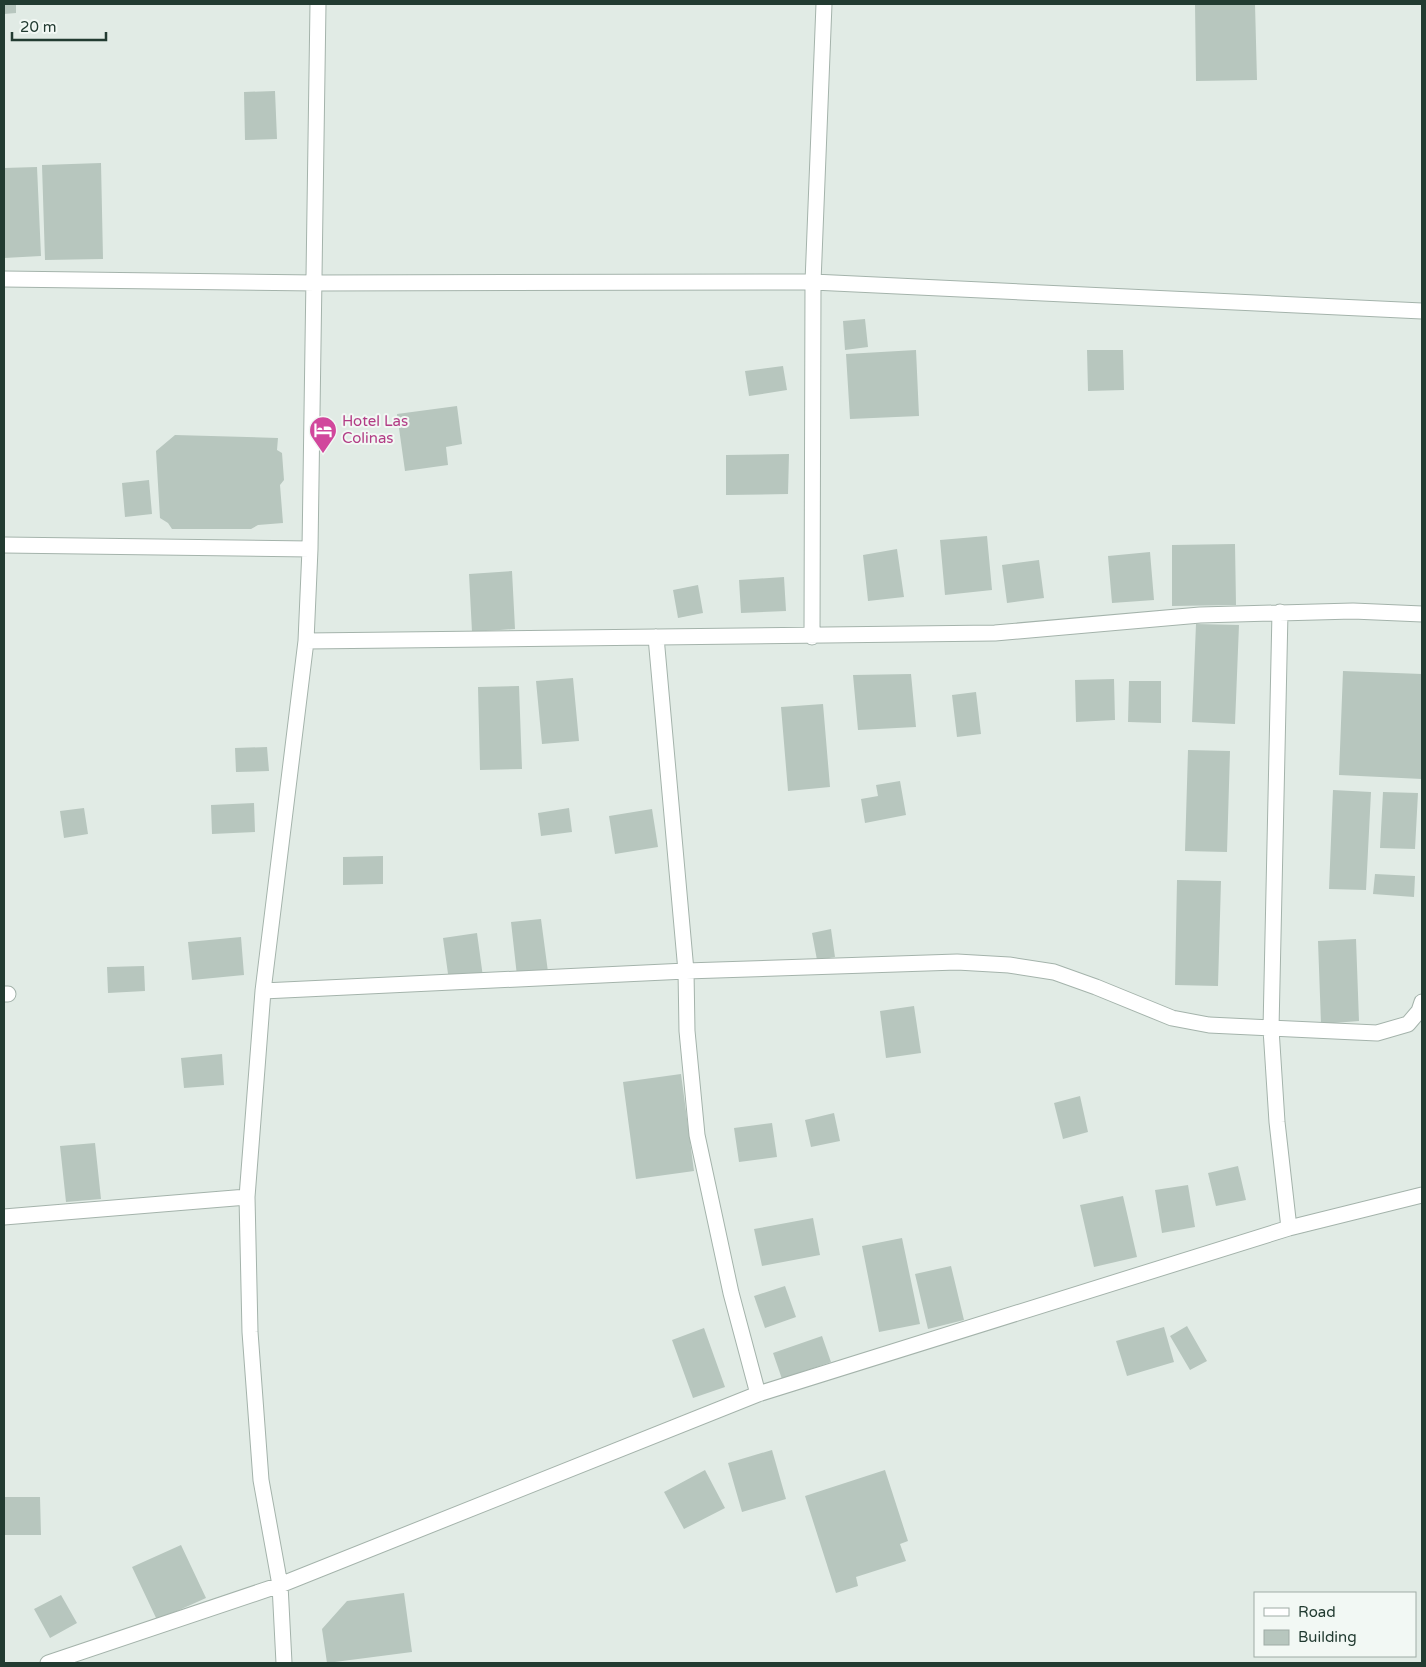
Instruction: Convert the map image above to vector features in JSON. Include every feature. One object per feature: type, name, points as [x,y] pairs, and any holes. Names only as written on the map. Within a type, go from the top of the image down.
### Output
[{"type":"street","points":[[284,1663],[280,1585],[261,1480],[250,1332],[247,1197],[263,991],[306,641],[310,549],[318,4]]},
{"type":"street","points":[[812,637],[813,282],[824,4]]},
{"type":"street","points":[[4,279],[315,283],[813,282],[1422,312]]},
{"type":"street","points":[[4,545],[310,549]]},
{"type":"street","points":[[306,641],[812,637],[995,633],[1131,620],[1280,612],[1353,611],[1422,614]]},
{"type":"street","points":[[1280,612],[1271,1029],[1277,1122],[1289,1228]]},
{"type":"street","points":[[656,637],[686,971],[687,1030],[696,1135],[731,1293],[758,1394]]},
{"type":"street","points":[[263,991],[686,971],[957,962],[1009,965],[1054,972],[1172,1018],[1209,1025],[1377,1033],[1408,1024],[1419,1011],[1422,1002]]},
{"type":"street","points":[[48,1663],[280,1585],[758,1394],[1289,1228],[1422,1195]]},
{"type":"street","points":[[4,1216],[247,1197]]},
{"type":"building","points":[[4,4],[16,4],[16,13],[4,14]]},
{"type":"building","points":[[1195,4],[1255,4],[1257,80],[1196,81]]},
{"type":"building","points":[[275,91],[277,139],[245,140],[244,92]]},
{"type":"building","points":[[101,163],[103,259],[45,260],[42,165]]},
{"type":"building","points":[[37,167],[41,256],[4,258],[4,168]]},
{"type":"building","points":[[865,319],[868,347],[845,350],[843,321]]},
{"type":"building","points":[[916,350],[919,416],[850,419],[846,354]]},
{"type":"building","points":[[1087,350],[1123,350],[1124,390],[1088,391]]},
{"type":"building","points":[[783,366],[787,390],[749,396],[745,371]]},
{"type":"building","points":[[457,406],[462,444],[446,447],[448,465],[405,471],[397,414]]},
{"type":"building","points":[[175,435],[278,438],[277,450],[282,453],[284,480],[280,485],[283,523],[258,525],[251,529],[172,529],[168,523],[160,518],[156,451]]},
{"type":"building","points":[[789,454],[788,494],[726,495],[726,455]]},
{"type":"building","points":[[149,480],[152,514],[125,517],[122,483]]},
{"type":"building","points":[[987,536],[992,590],[945,595],[940,540]]},
{"type":"building","points":[[1235,544],[1236,605],[1172,606],[1172,545]]},
{"type":"building","points":[[897,549],[904,597],[868,601],[863,555]]},
{"type":"building","points":[[1150,552],[1154,600],[1112,603],[1108,556]]},
{"type":"building","points":[[1039,560],[1044,598],[1007,603],[1002,565]]},
{"type":"building","points":[[512,571],[515,629],[472,632],[469,574]]},
{"type":"building","points":[[784,577],[786,611],[741,613],[739,580]]},
{"type":"building","points":[[698,585],[703,613],[678,618],[673,590]]},
{"type":"building","points":[[1196,624],[1239,625],[1235,724],[1192,722]]},
{"type":"building","points":[[1343,671],[1422,674],[1422,779],[1339,775]]},
{"type":"building","points":[[911,674],[916,727],[858,730],[853,675]]},
{"type":"building","points":[[573,678],[579,741],[542,744],[536,681]]},
{"type":"building","points":[[1114,679],[1115,720],[1076,722],[1075,680]]},
{"type":"building","points":[[1129,681],[1161,681],[1161,723],[1128,722]]},
{"type":"building","points":[[519,686],[522,769],[480,770],[478,687]]},
{"type":"building","points":[[976,692],[981,734],[957,737],[952,695]]},
{"type":"building","points":[[823,704],[830,787],[788,791],[781,707]]},
{"type":"building","points":[[267,747],[269,771],[236,772],[235,748]]},
{"type":"building","points":[[1188,750],[1230,751],[1227,852],[1185,851]]},
{"type":"building","points":[[900,781],[906,815],[865,823],[861,799],[878,796],[876,785]]},
{"type":"building","points":[[1333,790],[1371,792],[1366,890],[1329,889]]},
{"type":"building","points":[[1383,792],[1418,793],[1415,849],[1380,848]]},
{"type":"building","points":[[254,803],[255,832],[212,834],[211,805]]},
{"type":"building","points":[[84,808],[88,834],[64,838],[60,811]]},
{"type":"building","points":[[569,808],[572,832],[541,836],[538,813]]},
{"type":"building","points":[[652,809],[658,847],[615,854],[609,816]]},
{"type":"building","points":[[383,856],[383,884],[343,885],[343,857]]},
{"type":"building","points":[[1375,874],[1415,876],[1414,897],[1373,894]]},
{"type":"building","points":[[1177,880],[1221,881],[1218,986],[1175,985]]},
{"type":"building","points":[[541,919],[548,972],[517,976],[511,922]]},
{"type":"building","points":[[831,929],[835,957],[817,960],[812,933]]},
{"type":"building","points":[[477,933],[483,977],[449,981],[443,938]]},
{"type":"building","points":[[241,937],[244,975],[192,980],[188,942]]},
{"type":"building","points":[[1356,939],[1359,1021],[1321,1024],[1318,941]]},
{"type":"building","points":[[144,966],[145,991],[108,993],[107,967]]},
{"type":"building","points":[[914,1006],[921,1053],[886,1058],[880,1011]]},
{"type":"building","points":[[222,1054],[224,1085],[184,1088],[181,1058]]},
{"type":"building","points":[[681,1074],[694,1171],[636,1179],[623,1082]]},
{"type":"building","points":[[1080,1096],[1088,1132],[1063,1139],[1054,1103]]},
{"type":"building","points":[[834,1113],[840,1141],[811,1147],[805,1120]]},
{"type":"building","points":[[772,1123],[777,1157],[739,1162],[734,1128]]},
{"type":"building","points":[[95,1143],[101,1199],[66,1202],[60,1146]]},
{"type":"building","points":[[1238,1166],[1246,1200],[1216,1206],[1208,1173]]},
{"type":"building","points":[[1188,1185],[1195,1227],[1162,1233],[1155,1190]]},
{"type":"building","points":[[1123,1196],[1137,1257],[1094,1267],[1080,1205]]},
{"type":"building","points":[[813,1218],[820,1255],[762,1266],[754,1229]]},
{"type":"building","points":[[902,1238],[920,1324],[879,1332],[862,1246]]},
{"type":"building","points":[[951,1266],[964,1320],[928,1329],[915,1274]]},
{"type":"building","points":[[785,1286],[796,1317],[765,1328],[754,1296]]},
{"type":"building","points":[[1187,1326],[1207,1361],[1190,1370],[1170,1336]]},
{"type":"building","points":[[1164,1327],[1174,1362],[1127,1376],[1116,1341]]},
{"type":"building","points":[[704,1328],[725,1387],[693,1398],[672,1340]]},
{"type":"building","points":[[822,1336],[831,1362],[782,1379],[773,1353]]},
{"type":"building","points":[[772,1450],[786,1499],[742,1512],[728,1463]]},
{"type":"building","points":[[705,1470],[725,1508],[684,1529],[664,1492]]},
{"type":"building","points":[[885,1470],[908,1541],[900,1544],[906,1561],[856,1577],[858,1586],[836,1593],[805,1496]]},
{"type":"building","points":[[4,1497],[40,1497],[41,1535],[4,1535]]},
{"type":"building","points":[[181,1545],[206,1598],[157,1620],[132,1567]]},
{"type":"building","points":[[404,1593],[412,1652],[327,1663],[322,1629],[347,1601]]},
{"type":"building","points":[[61,1595],[77,1623],[50,1638],[34,1609]]},
{"type":"place","name":"Hotel Las Colinas","points":[[323,454]]}]
